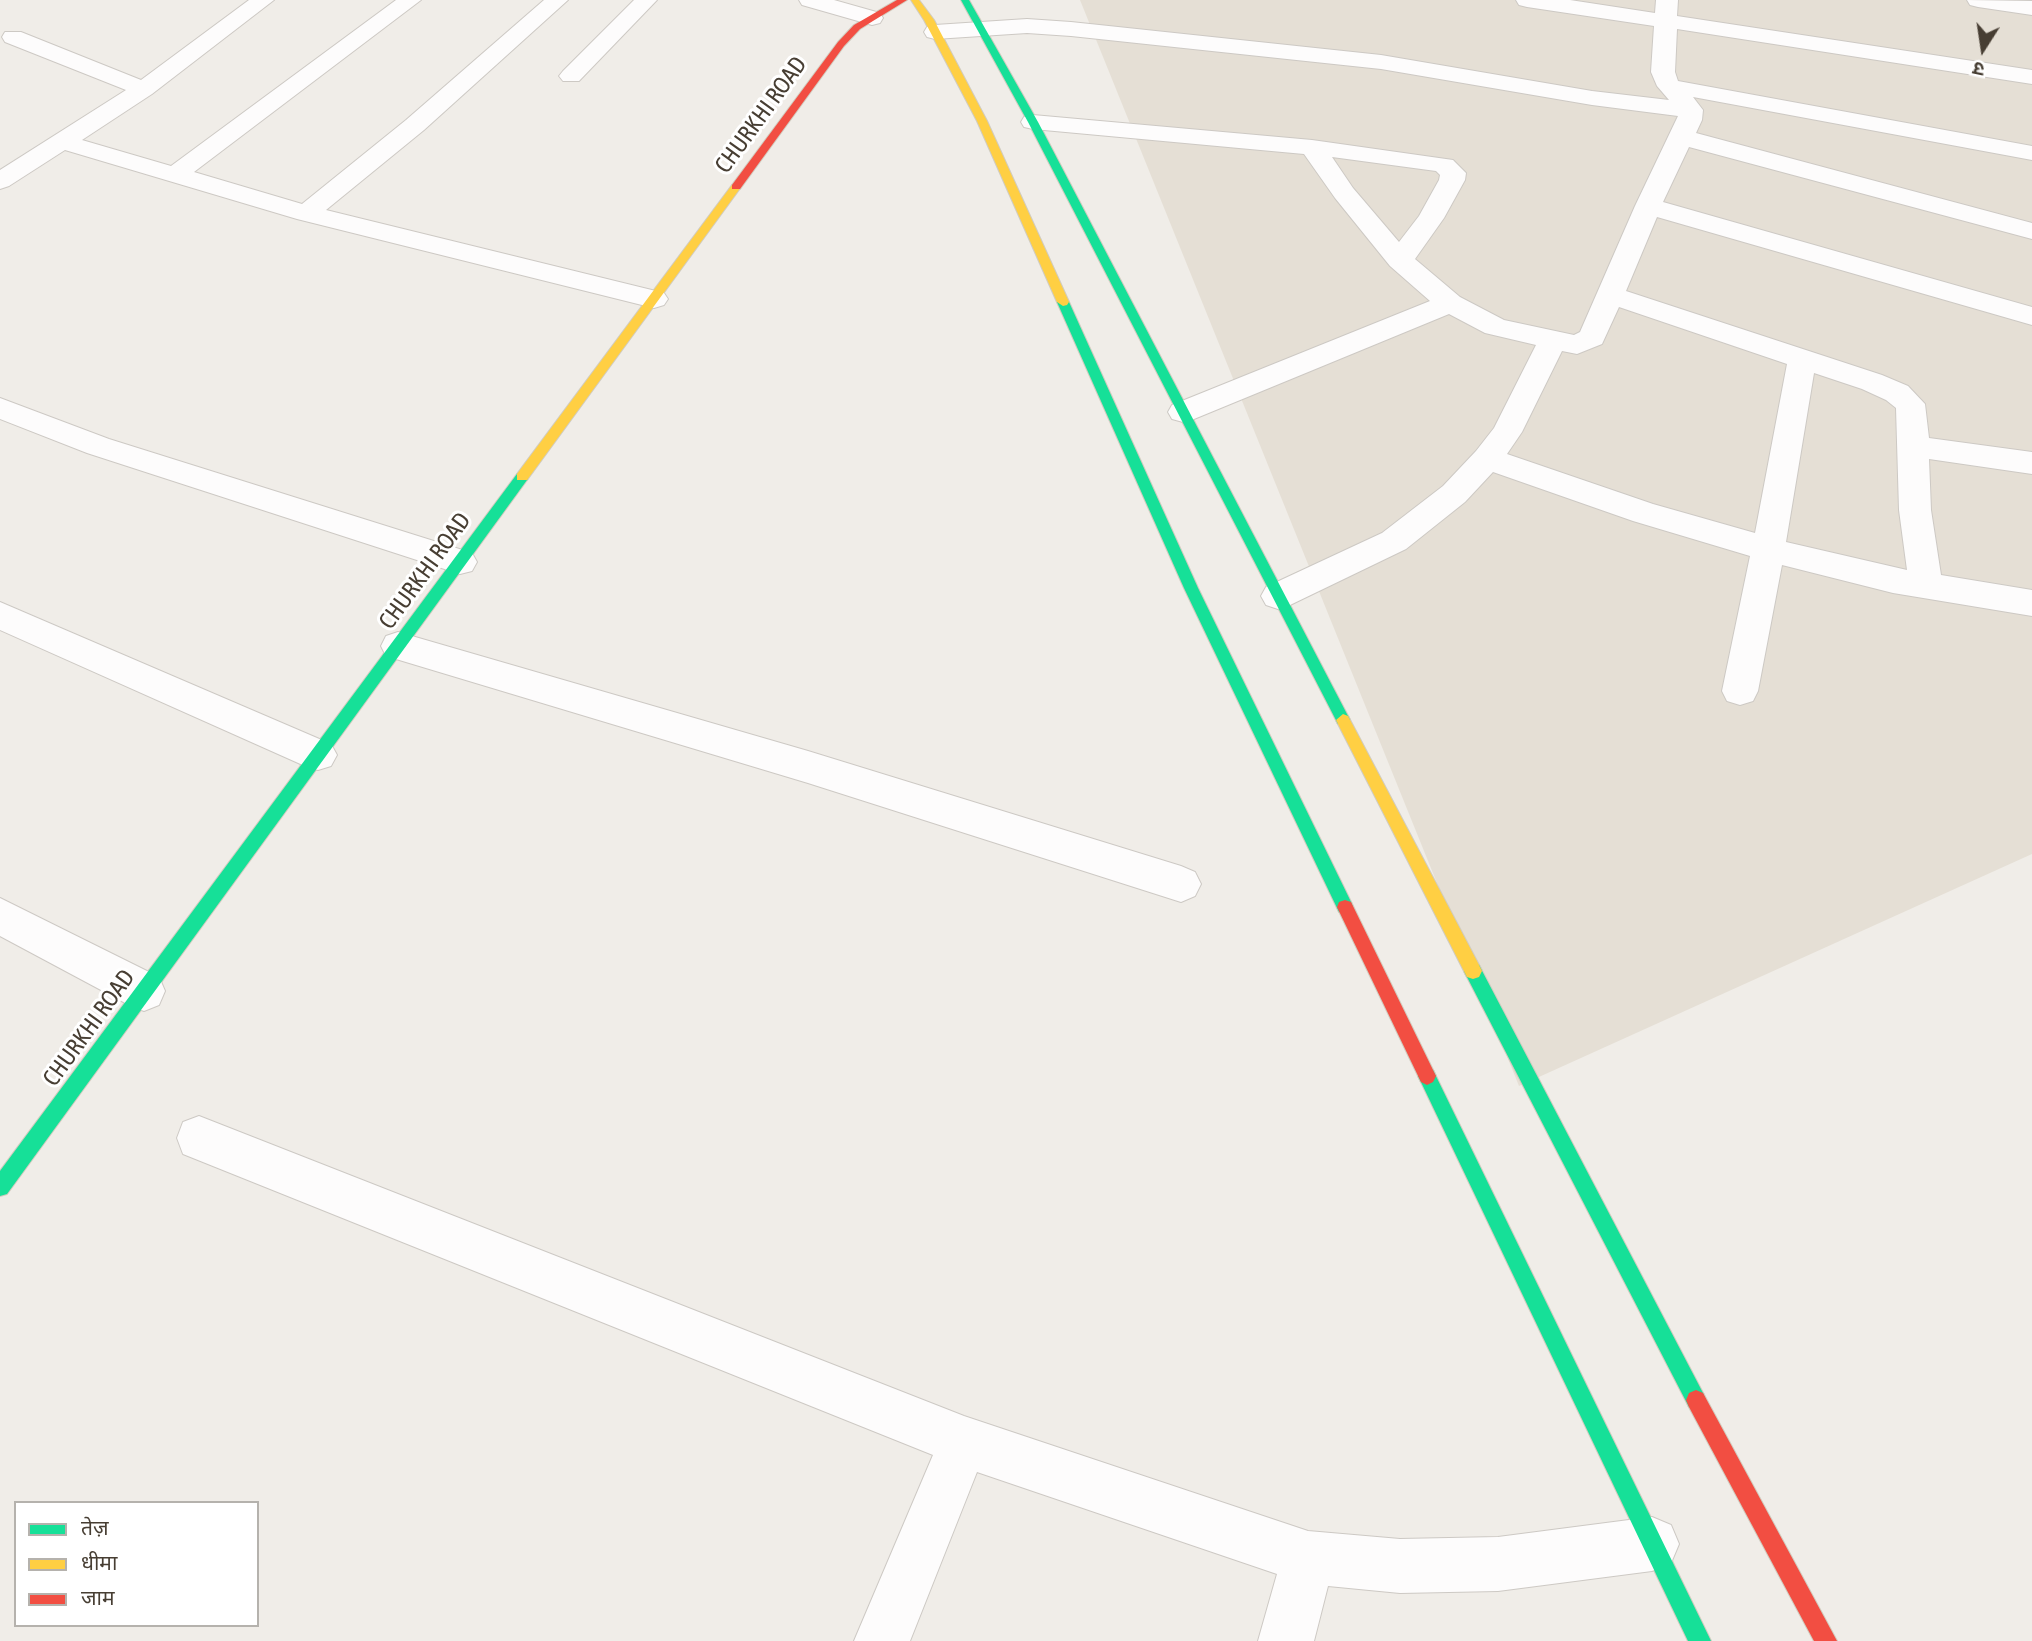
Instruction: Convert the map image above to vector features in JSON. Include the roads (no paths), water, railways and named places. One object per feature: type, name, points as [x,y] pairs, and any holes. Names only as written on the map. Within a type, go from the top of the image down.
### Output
[{"type":"street","points":[[0,181],[144,89],[263,0]]},
{"type":"street","points":[[176,174],[410,0]]},
{"type":"street","points":[[306,213],[415,125],[557,0]]},
{"type":"street","points":[[571,76],[646,0]]},
{"type":"street","points":[[810,0],[872,18]]},
{"type":"street","name":"CHURKHI ROAD","points":[[0,1187],[841,44],[857,27],[903,0]]},
{"type":"street","points":[[915,0],[936,32],[982,121],[1191,588],[1700,1641]]},
{"type":"street","points":[[965,0],[1033,122],[1735,1476],[1826,1641]]},
{"type":"street","points":[[1527,0],[1665,10],[2032,77]]},
{"type":"street","points":[[1978,0],[2032,8]]},
{"type":"street","points":[[1312,147],[1344,193],[1400,260],[1450,303],[1495,327],[1577,345],[1592,338],[1648,206],[1690,120],[1691,110],[1669,86],[1663,72],[1665,10]]},
{"type":"street","points":[[936,32],[1027,26],[1071,29],[1381,62],[1592,98],[1691,110]]},
{"type":"street","points":[[13,37],[144,89]]},
{"type":"street","points":[[1669,86],[2032,153]]},
{"type":"street","points":[[1033,122],[1312,147],[1444,165],[1453,173],[1431,218],[1400,260]]},
{"type":"street","points":[[1682,137],[2032,231]]},
{"type":"street","points":[[63,142],[306,213],[654,299]]},
{"type":"street","points":[[0,150],[31,162]]},
{"type":"street","points":[[1648,206],[2032,316]]},
{"type":"street","points":[[1610,295],[1897,393],[1910,404],[1913,416],[1915,510],[1926,585]]},
{"type":"street","points":[[1183,412],[1450,303]]},
{"type":"street","points":[[1278,596],[1394,541],[1454,495],[1507,432],[1552,341]]},
{"type":"street","points":[[1740,691],[1802,359]]},
{"type":"street","points":[[0,408],[97,446],[460,562]]},
{"type":"street","points":[[1912,446],[2032,463]]},
{"type":"street","points":[[1487,459],[1644,513],[1768,550],[1893,580],[2032,603]]},
{"type":"street","points":[[0,615],[318,755]]},
{"type":"street","points":[[398,646],[808,767],[1181,884]]},
{"type":"street","points":[[0,916],[144,991]]},
{"type":"street","points":[[199,1138],[964,1442],[1308,1558],[1400,1566],[1498,1564],[1652,1544]]},
{"type":"street","points":[[882,1641],[964,1442]]},
{"type":"street","points":[[1286,1641],[1308,1558]]}]
